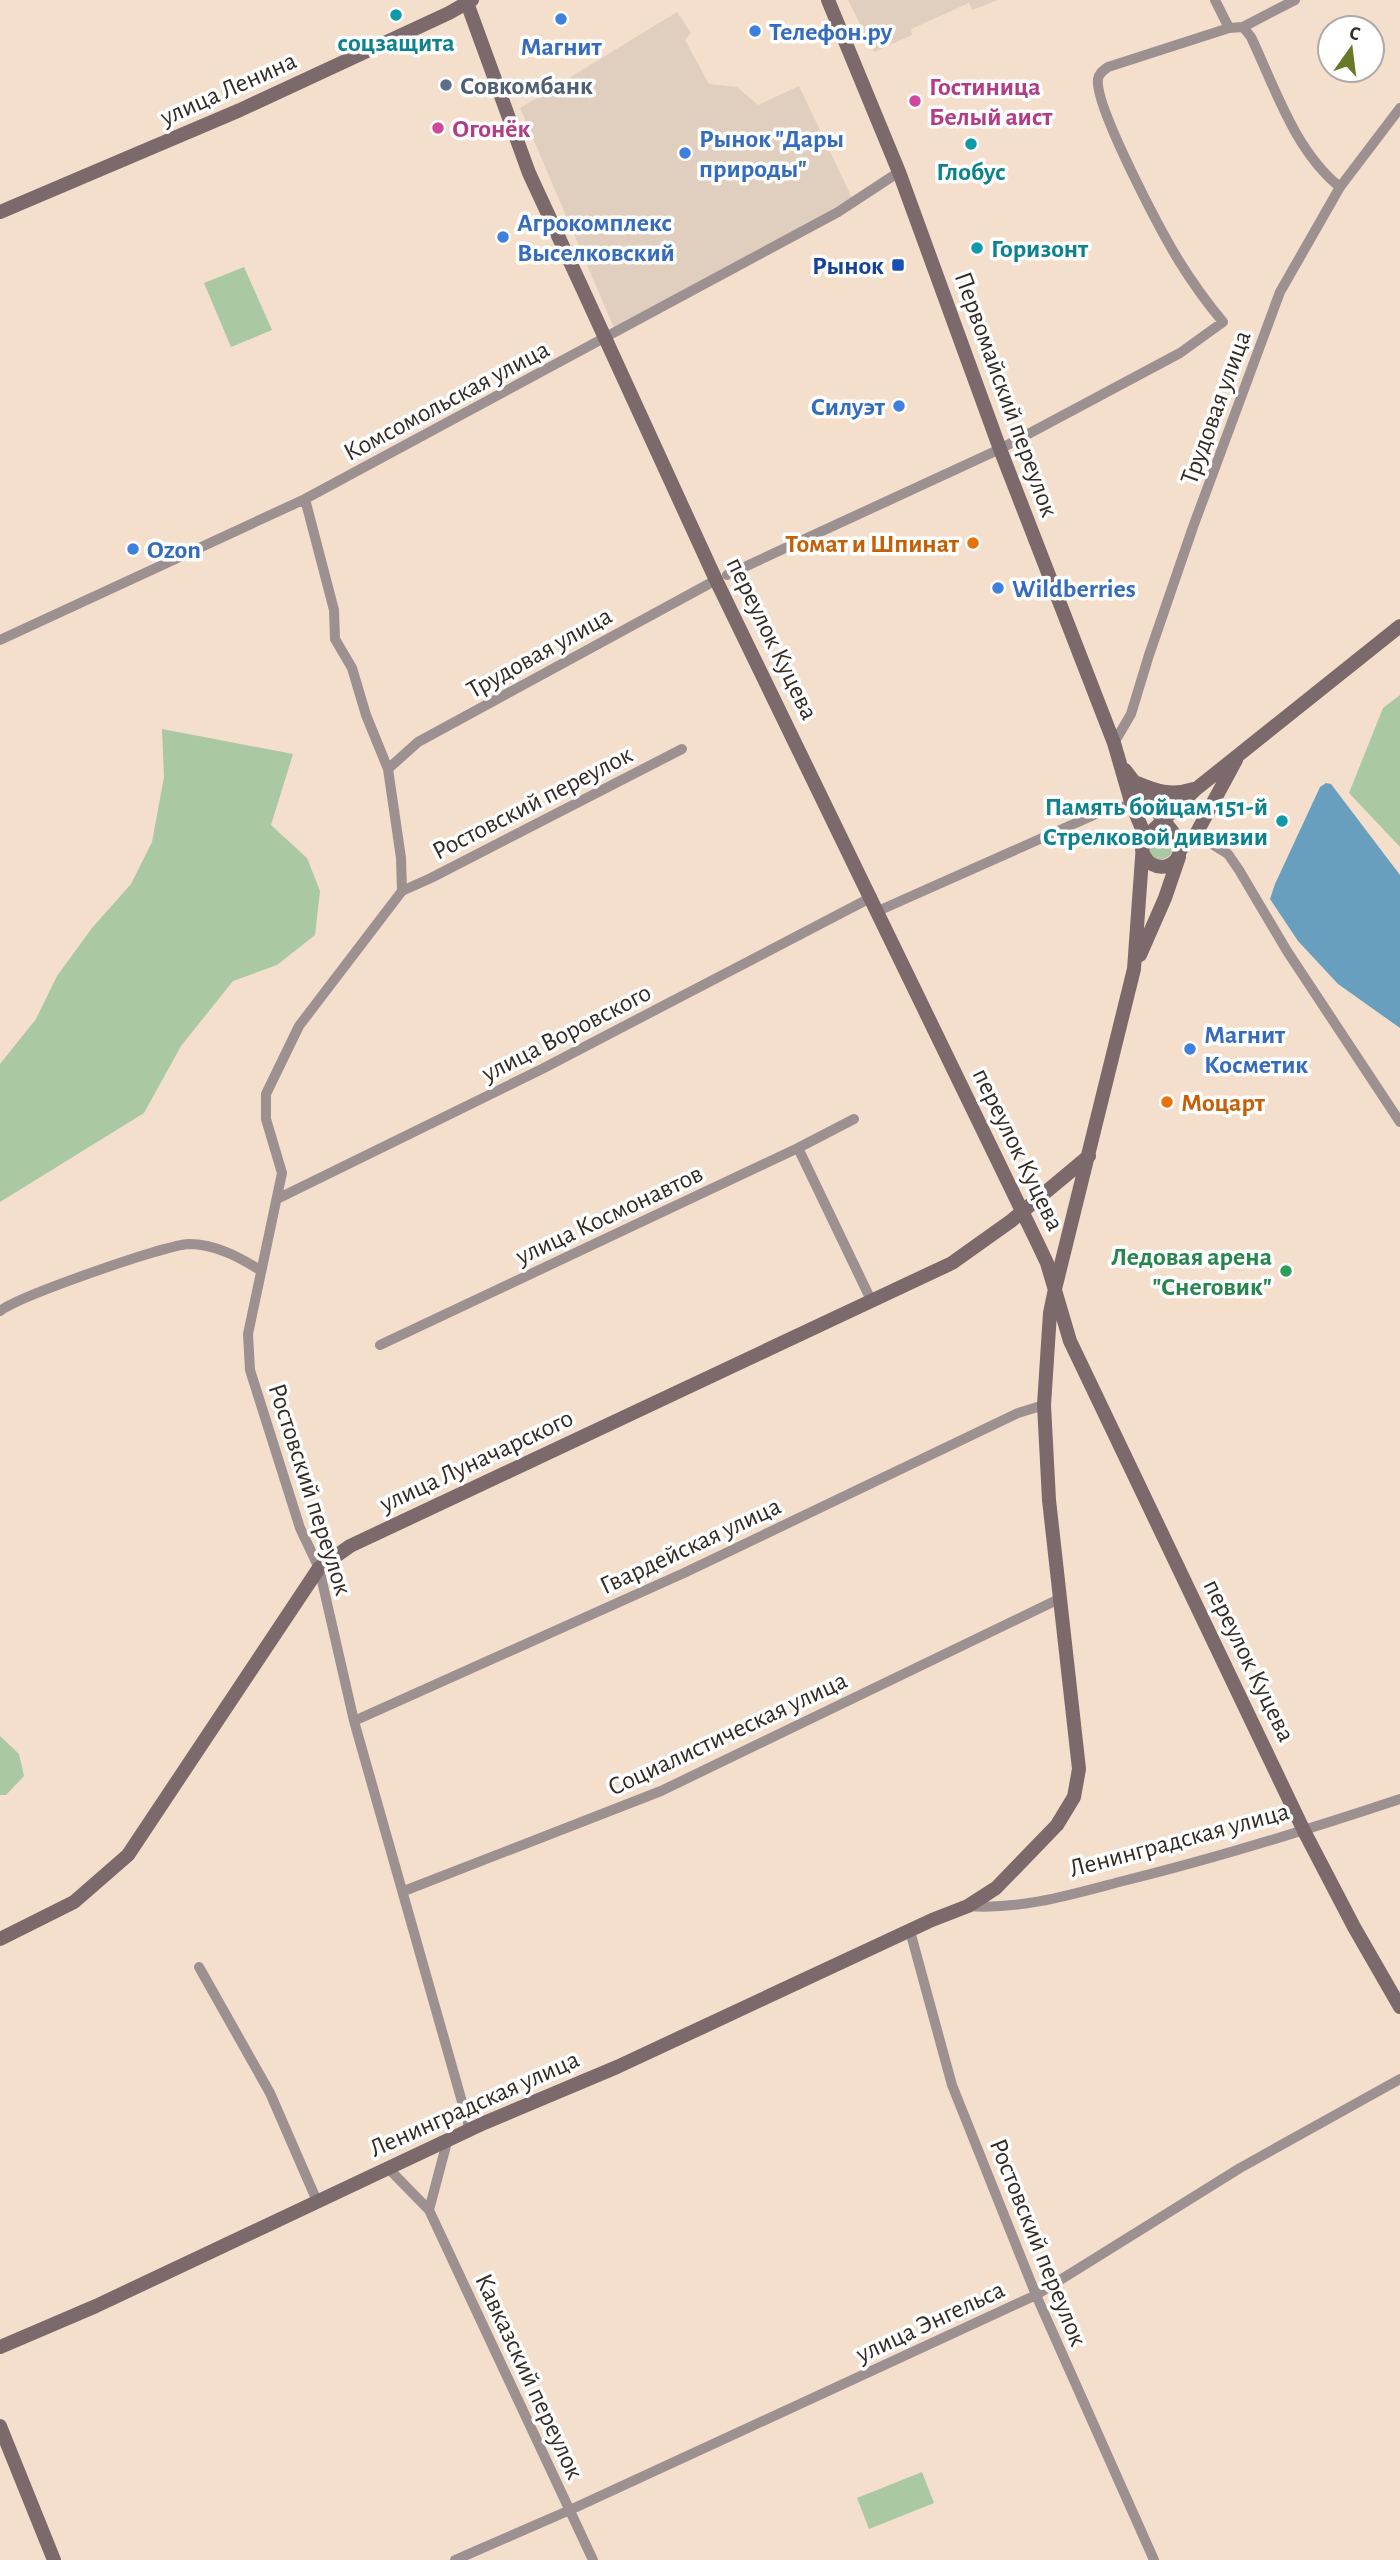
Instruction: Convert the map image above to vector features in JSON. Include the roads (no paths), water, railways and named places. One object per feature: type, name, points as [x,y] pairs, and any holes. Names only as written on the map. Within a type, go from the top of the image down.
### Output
[{"type":"street","name":"Первомайский переулок","points":[[828,0],[900,172],[1000,449],[1114,743],[1132,805],[1152,835]]},
{"type":"street","points":[[1215,0],[1229,28],[1243,27],[1296,0]]},
{"type":"street","name":"улица Ленина","points":[[0,212],[262,100],[449,13],[469,1]]},
{"type":"street","name":"переулок Куцева","points":[[469,1],[529,173],[1047,1263],[1070,1341],[1304,1831],[1400,2007]]},
{"type":"street","points":[[1243,27],[1251,37],[1297,134],[1328,178],[1340,187]]},
{"type":"street","name":"Трудовая улица","points":[[388,769],[418,742],[722,577],[1000,449],[1180,353],[1223,322],[1207,303],[1172,248],[1118,143],[1099,91],[1098,81],[1100,74],[1108,68],[1229,28]]},
{"type":"street","name":"Трудовая улица","points":[[1114,743],[1131,714],[1189,539],[1280,292],[1340,187],[1400,108]]},
{"type":"street","points":[[1386,127],[1400,128]]},
{"type":"street","name":"Комсомольская улица","points":[[0,640],[305,499],[838,212],[900,172]]},
{"type":"street","name":"Ростовский переулок","points":[[305,499],[334,610],[335,639],[352,668],[366,715],[388,769],[401,858],[402,891]]},
{"type":"street","points":[[1240,753],[1196,834],[1172,865],[1159,867],[1148,862],[1152,835],[1196,789],[1240,753],[1400,626]]},
{"type":"street","name":"Ростовский переулок","points":[[470,2130],[354,1721],[319,1568],[300,1528],[250,1370],[248,1334],[282,1173],[266,1119],[267,1094],[299,1026],[402,891],[682,749]]},
{"type":"street","name":"Первомайский переулок","points":[[1055,1289],[1134,969],[1152,835],[1137,783],[1122,767]]},
{"type":"street","points":[[1137,783],[1167,794],[1180,794],[1196,789]]},
{"type":"street","points":[[878,911],[1105,810],[1132,805]]},
{"type":"street","name":"Первомайский переулок","points":[[1134,969],[1165,898],[1180,852],[1175,834],[1152,835]]},
{"type":"street","points":[[1196,834],[1227,854],[1239,870],[1287,951],[1400,1122]]},
{"type":"street","name":"улица Воровского","points":[[277,1199],[541,1069],[872,897]]},
{"type":"street","name":"улица Космонавтов","points":[[380,1345],[854,1119]]},
{"type":"street","points":[[798,1147],[872,1301]]},
{"type":"street","name":"улица Луначарского","points":[[0,1940],[74,1902],[128,1855],[319,1568],[350,1546],[952,1263],[1021,1213],[1089,1156]]},
{"type":"street","points":[[0,1311],[58,1286],[143,1256],[188,1244],[210,1247],[238,1257],[260,1270]]},
{"type":"street","name":"переулок Куцева","points":[[1055,1289],[1050,1313],[1044,1405],[1049,1500],[1079,1769],[1074,1797],[1057,1825]]},
{"type":"street","name":"Гвардейская улица","points":[[354,1721],[684,1573],[1018,1413],[1044,1405]]},
{"type":"street","name":"Социалистическая улица","points":[[404,1892],[661,1791],[1061,1598]]},
{"type":"street","name":"Ленинградская улица","points":[[968,1906],[1012,1906],[1069,1895],[1185,1866],[1400,1800]]},
{"type":"street","name":"Ленинградская улица","points":[[0,2347],[96,2306],[470,2130],[617,2067],[968,1906],[996,1888],[1057,1825]]},
{"type":"street","name":"Ростовский переулок","points":[[910,1931],[952,2085],[1036,2295],[1154,2560]]},
{"type":"street","points":[[199,1967],[270,2093],[317,2201]]},
{"type":"street","name":"улица Энгельса","points":[[456,2560],[1036,2295],[1240,2168],[1400,2078]]},
{"type":"street","points":[[429,2210],[447,2142]]},
{"type":"street","name":"Кавказский переулок","points":[[388,2169],[429,2210],[593,2560]]},
{"type":"street","points":[[0,2427],[54,2560]]},
{"type":"water","points":[[1326,783],[1331,784],[1400,875],[1400,1028],[1338,984],[1298,941],[1270,899],[1320,787]]},
{"type":"place","name":"соцзащита","points":[[396,15]]},
{"type":"place","name":"Магнит","points":[[561,19]]},
{"type":"place","name":"Телефон.ру","points":[[755,31]]},
{"type":"place","name":"Совкомбанк","points":[[446,85]]},
{"type":"place","name":"Гостиница Белый аист","points":[[915,101]]},
{"type":"place","name":"Огонёк","points":[[438,128]]},
{"type":"place","name":"Глобус","points":[[971,144]]},
{"type":"place","name":"Рынок \"Дары природы\"","points":[[685,153]]},
{"type":"place","name":"Агрокомплекс Выселковский","points":[[503,237]]},
{"type":"place","name":"Горизонт","points":[[977,248]]},
{"type":"place","name":"Рынок","points":[[898,265]]},
{"type":"place","name":"Силуэт","points":[[899,406]]},
{"type":"place","name":"Томат и Шпинат","points":[[973,543]]},
{"type":"place","name":"Ozon","points":[[133,549]]},
{"type":"place","name":"Wildberries","points":[[998,588]]},
{"type":"place","name":"Память бойцам 151-й Стрелковой дивизии","points":[[1282,821]]},
{"type":"place","name":"Магнит Косметик","points":[[1190,1049]]},
{"type":"place","name":"Моцарт","points":[[1167,1102]]},
{"type":"place","name":"Ледовая арена \"Снеговик\"","points":[[1286,1271]]}]
